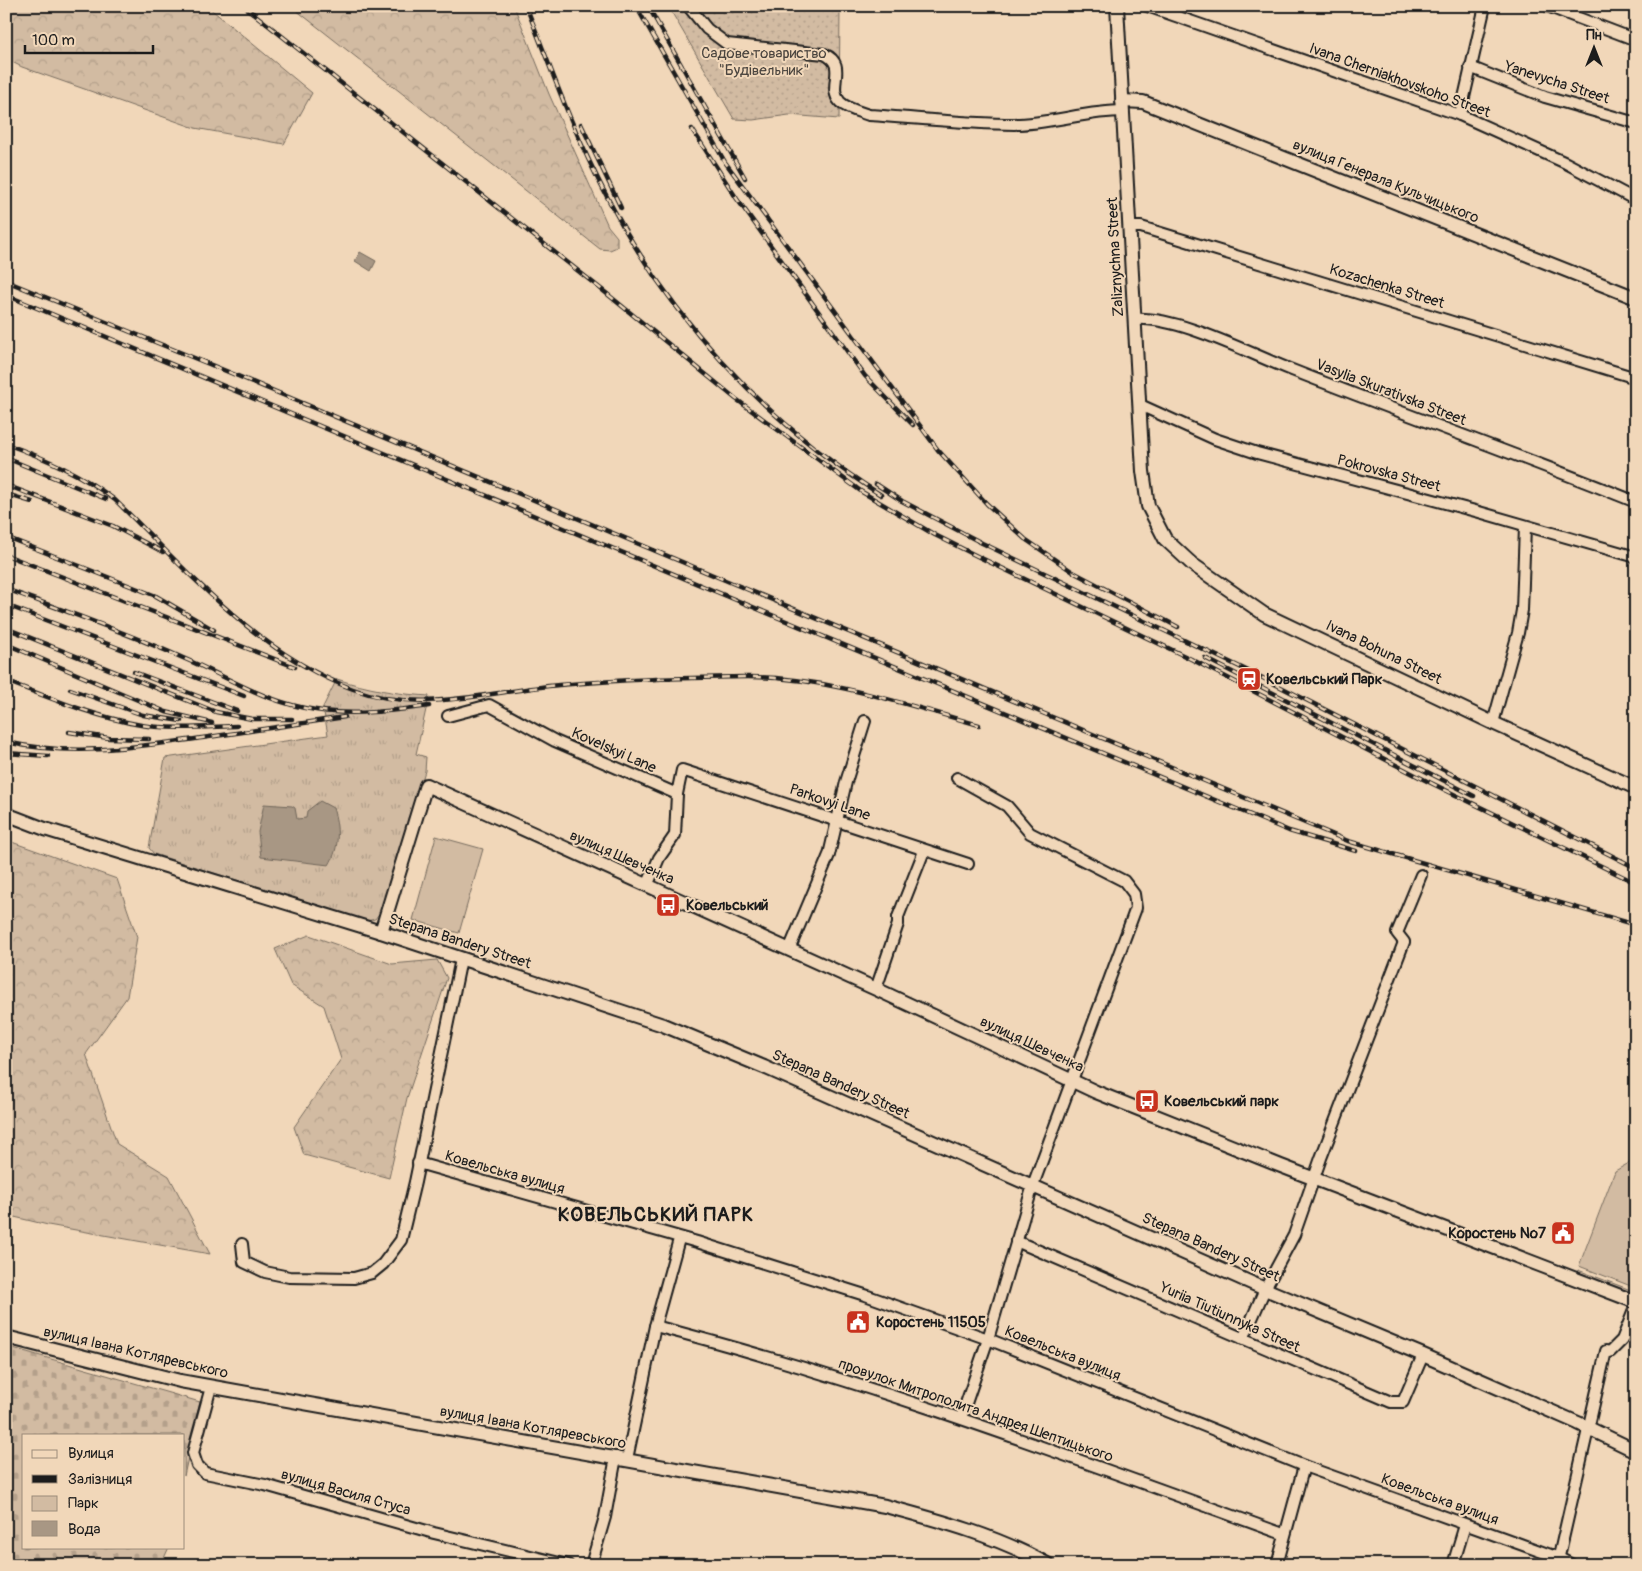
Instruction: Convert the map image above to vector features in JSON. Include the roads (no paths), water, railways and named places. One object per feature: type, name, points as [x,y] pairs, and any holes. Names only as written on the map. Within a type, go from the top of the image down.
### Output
[{"type":"street","points":[[688,6],[707,29],[728,44],[824,54],[832,58],[836,64],[836,96],[850,108],[869,115],[1014,124],[1103,111],[1123,106]]},
{"type":"street","name":"Zaliznychna Street","points":[[1117,6],[1143,471],[1148,506]]},
{"type":"street","name":"Ivana Cherniakhovskoho Street","points":[[1147,6],[1460,115],[1566,163],[1636,200]]},
{"type":"street","points":[[1460,115],[1485,6]]},
{"type":"street","points":[[1547,6],[1636,40]]},
{"type":"street","name":"Yanevycha Street","points":[[1470,67],[1545,97],[1569,102],[1636,123]]},
{"type":"street","name":"вулиця Генерала Кульчицького","points":[[1123,106],[1143,102],[1636,298]]},
{"type":"street","name":"Kozachenka Street","points":[[1129,227],[1140,227],[1636,378]]},
{"type":"street","name":"Vasylia Skurativska Street","points":[[1134,320],[1150,318],[1219,339],[1291,370],[1517,454],[1636,502]]},
{"type":"street","name":"Pokrovska Street","points":[[1140,405],[1215,439],[1257,453],[1480,512],[1525,527],[1636,557]]},
{"type":"street","name":"Ivana Bohuna Street","points":[[1148,506],[1165,539],[1192,564],[1264,614],[1493,723],[1636,788]]},
{"type":"street","points":[[1493,723],[1518,633],[1522,610],[1525,527]]},
{"type":"street","name":"Kovelskyi Lane","points":[[448,716],[489,705],[555,741],[677,794]]},
{"type":"street","points":[[789,950],[829,855],[846,782],[864,722]]},
{"type":"street","name":"Parkovyi Lane","points":[[677,794],[682,770],[968,864]]},
{"type":"street","points":[[957,778],[1007,806],[1030,834],[1124,881],[1134,894],[1136,908],[1032,1185],[988,1339],[961,1418]]},
{"type":"street","name":"вулиця Шевченка","points":[[381,932],[426,785],[1062,1074],[1070,1080],[1636,1304]]},
{"type":"street","points":[[647,886],[659,858],[675,835],[677,794]]},
{"type":"street","name":"Stepana Bandery Street","points":[[6,814],[55,832],[381,932],[663,1025],[1032,1185],[1265,1289],[1424,1355],[1636,1451]]},
{"type":"street","points":[[876,989],[898,924],[898,917],[924,851]]},
{"type":"street","points":[[1243,1339],[1265,1289],[1294,1235],[1404,942],[1396,933],[1421,875]]},
{"type":"street","points":[[242,1244],[244,1262],[265,1272],[289,1277],[354,1278],[372,1273],[383,1264],[400,1240],[460,959]]},
{"type":"street","name":"Ковельська вулиця","points":[[418,1162],[679,1239],[696,1242],[868,1296],[988,1339],[1304,1466],[1572,1565]]},
{"type":"street","points":[[591,1565],[679,1239]]},
{"type":"street","name":"Yuriia Tiutiunnyka Street","points":[[1016,1241],[1391,1402],[1403,1402],[1424,1355]]},
{"type":"street","points":[[1558,1561],[1606,1351],[1610,1352],[1622,1340],[1636,1304]]},
{"type":"street","name":"провулок Митрополита Андрея Шептицького","points":[[655,1326],[739,1347],[961,1418],[1283,1534]]},
{"type":"street","name":"вулиця Івана Котляревського","points":[[6,1337],[211,1387],[885,1506],[957,1525],[1020,1549],[1049,1565]]},
{"type":"street","name":"вулиця Василя Стуса","points":[[211,1387],[193,1453],[196,1465],[205,1472],[265,1485],[434,1533],[568,1565]]},
{"type":"street","points":[[1277,1565],[1283,1534],[1304,1466]]},
{"type":"street","points":[[1454,1565],[1465,1525]]},
{"type":"water","points":[[360,252],[376,261],[371,271],[355,261]]},
{"type":"water","points":[[320,801],[333,808],[336,822],[337,844],[329,865],[261,857],[258,832],[264,804],[292,806],[295,808],[297,819],[306,818],[307,811]]},
{"type":"railway","points":[[244,6],[606,293],[736,399],[862,492],[935,535],[1191,659],[1427,781],[1636,883]]},
{"type":"railway","points":[[526,6],[572,123],[593,169],[629,236],[657,280],[688,322],[722,362],[759,399],[838,466],[881,495]]},
{"type":"railway","points":[[636,6],[725,162],[938,450],[987,504],[1025,539],[1073,572],[1178,627]]},
{"type":"railway","points":[[648,6],[745,178]]},
{"type":"railway","points":[[581,124],[621,208]]},
{"type":"railway","points":[[692,129],[737,199],[865,376],[913,425]]},
{"type":"railway","points":[[6,281],[226,371],[1348,841],[1636,925]]},
{"type":"railway","points":[[6,295],[1289,831],[1356,851]]},
{"type":"railway","points":[[6,444],[62,468],[89,482],[115,500],[196,581],[254,632],[285,654],[318,673],[353,689],[379,697],[430,701],[606,681],[724,677],[777,678],[865,693],[979,725]]},
{"type":"railway","points":[[6,458],[106,499]]},
{"type":"railway","points":[[876,484],[902,501],[982,543],[1267,680],[1636,868]]},
{"type":"railway","points":[[6,485],[113,526],[163,552]]},
{"type":"railway","points":[[6,494],[32,502]]},
{"type":"railway","points":[[6,537],[156,596],[214,630]]},
{"type":"railway","points":[[6,555],[295,667]]},
{"type":"railway","points":[[6,589],[139,639],[280,702],[298,707],[330,712],[358,713],[429,706]]},
{"type":"railway","points":[[6,605],[244,696]]},
{"type":"railway","points":[[6,628],[216,712],[252,719],[292,719]]},
{"type":"railway","points":[[6,644],[166,712],[212,723]]},
{"type":"railway","points":[[1205,658],[1474,796]]},
{"type":"railway","points":[[134,672],[237,711]]},
{"type":"railway","points":[[6,681],[90,712],[124,722],[153,727],[177,728],[237,726]]},
{"type":"railway","points":[[70,689],[143,715],[181,721]]},
{"type":"railway","points":[[6,742],[55,749],[104,749],[177,741],[345,717]]},
{"type":"railway","points":[[69,732],[109,738],[149,739]]},
{"type":"railway","points":[[6,753],[48,756]]},
{"type":"place","name":"Ковельський Парк","points":[[1249,679]]},
{"type":"place","name":"Ковельський","points":[[668,905]]},
{"type":"place","name":"Ковельський парк","points":[[1147,1101]]},
{"type":"place","name":"Коростень №7","points":[[1563,1233]]},
{"type":"place","name":"Коростень 11505","points":[[858,1322]]},
{"type":"district","name":"КОВЕЛЬСЬКИЙ ПАРК","points":[[656,1214]]},
{"type":"park label","name":"Садове товариство \"Будівельник\"","points":[[764,62]]}]
